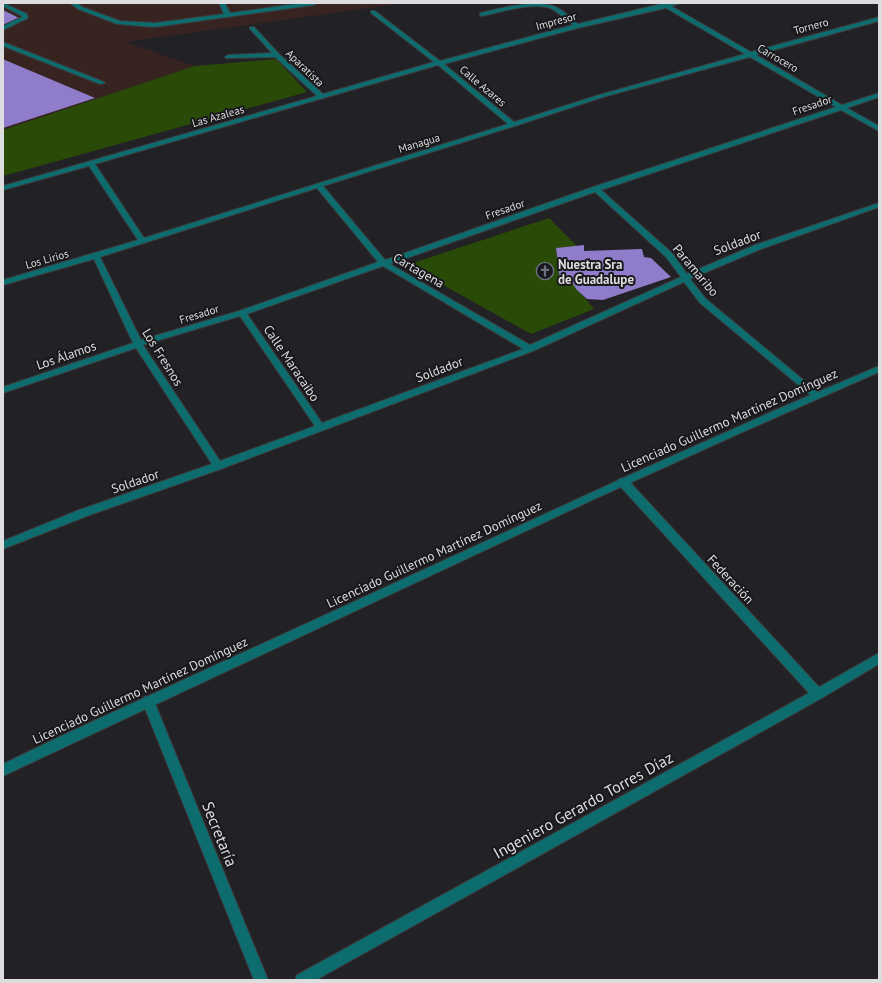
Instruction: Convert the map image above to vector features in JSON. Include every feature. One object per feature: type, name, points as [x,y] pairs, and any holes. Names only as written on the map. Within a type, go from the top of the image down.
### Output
[{"type":"street","points":[[73,3],[80,8],[119,23],[155,25],[314,3]]},
{"type":"street","points":[[222,3],[228,15]]},
{"type":"street","name":"Impresor","points":[[439,63],[664,4],[679,3]]},
{"type":"street","points":[[3,4],[25,15],[25,18],[3,28]]},
{"type":"street","name":"Carrocero","points":[[664,4],[842,106],[879,129]]},
{"type":"street","points":[[482,14],[535,5],[545,5],[553,7],[577,26]]},
{"type":"street","name":"Calle Azares","points":[[373,12],[439,63],[513,125]]},
{"type":"street","name":"Tornero","points":[[749,54],[879,18]]},
{"type":"street","points":[[252,28],[277,55]]},
{"type":"street","points":[[3,44],[102,83]]},
{"type":"street","name":"Managua","points":[[96,256],[318,184],[513,125],[608,94],[749,54]]},
{"type":"street","name":"Aparatista","points":[[228,56],[277,55],[321,96]]},
{"type":"street","name":"Las Azaleas","points":[[3,188],[439,63]]},
{"type":"street","name":"Fresador","points":[[138,344],[242,312],[596,189],[842,106],[879,95]]},
{"type":"street","points":[[91,163],[142,241]]},
{"type":"street","name":"Cartagena","points":[[318,184],[383,263],[530,349]]},
{"type":"street","name":"Paramaribo","points":[[596,189],[668,255],[703,301],[816,395]]},
{"type":"street","name":"Soldador","points":[[3,545],[84,513],[218,466],[530,349],[631,302],[685,279],[719,262],[879,205]]},
{"type":"street","name":"Los Lirios","points":[[3,283],[96,256]]},
{"type":"street","name":"Los Fresnos","points":[[96,256],[138,344],[218,466]]},
{"type":"street","name":"Calle Maracaibo","points":[[242,312],[320,428]]},
{"type":"street","name":"Los Álamos","points":[[3,390],[138,344]]},
{"type":"street","name":"Licenciado Guillermo Martínez Domínguez","points":[[3,770],[148,700],[623,482],[816,395],[879,369]]},
{"type":"street","name":"Federación","points":[[623,482],[818,694]]},
{"type":"street","name":"Ingeniero Gerardo Torres Díaz","points":[[302,980],[818,694],[879,658]]},
{"type":"street","name":"Secretaría","points":[[148,700],[261,980]]},
{"type":"shaded area","points":[[3,3],[406,3],[125,42],[195,66],[3,130]]},
{"type":"green space","points":[[276,59],[307,92],[3,176],[3,130],[195,66]]},
{"type":"green space","points":[[549,218],[577,246],[556,248],[560,280],[570,280],[594,309],[531,334],[407,265]]},
{"type":"building","points":[[3,10],[19,18],[3,25]]},
{"type":"building","points":[[3,59],[5,60],[95,98],[3,128]]},
{"type":"building","points":[[584,245],[584,251],[642,249],[644,257],[651,258],[671,277],[603,300],[587,299],[577,290],[570,280],[560,280],[556,248]]},
{"type":"place","name":"Nuestra Sra de Guadalupe","points":[[545,271]]}]
